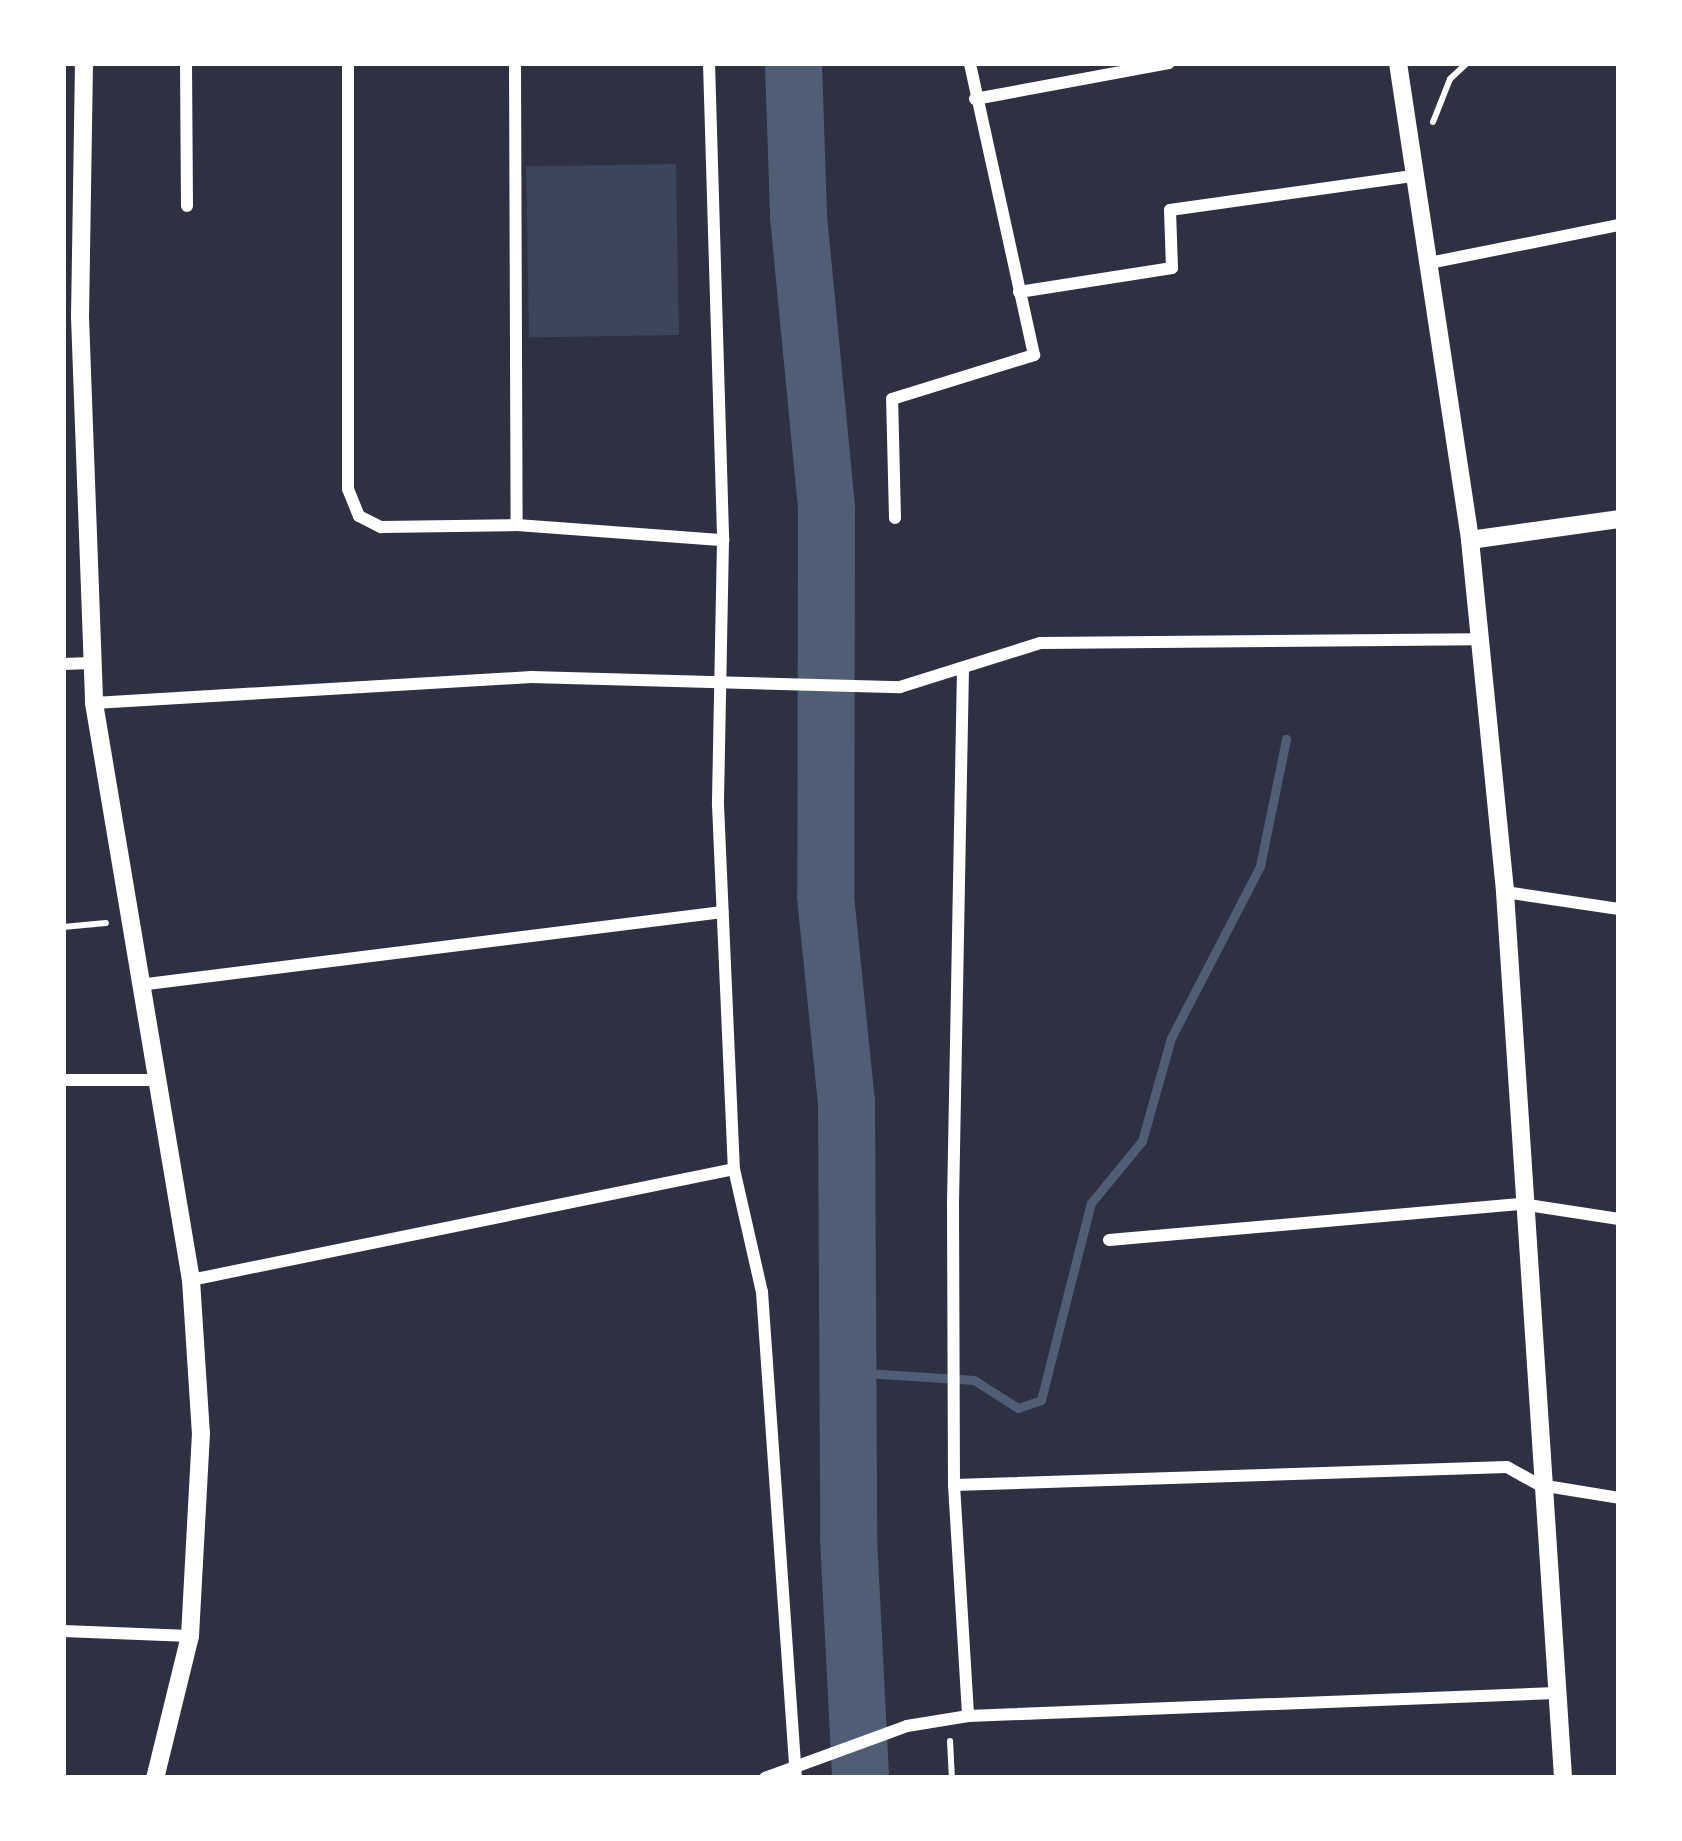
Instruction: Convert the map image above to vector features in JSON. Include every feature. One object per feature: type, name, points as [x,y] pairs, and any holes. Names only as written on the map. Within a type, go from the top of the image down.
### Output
[{"type":"street","points":[[84,63],[80,316],[94,703],[162,1080],[191,1280],[201,1433],[190,1636],[154,1778]]},
{"type":"street","points":[[185,63],[187,206]]},
{"type":"street","points":[[349,63],[352,502],[381,526],[517,525],[724,540]]},
{"type":"street","points":[[515,63],[517,525]]},
{"type":"street","points":[[709,63],[724,540],[722,912],[734,1169],[762,1292],[796,1772]]},
{"type":"street","points":[[896,518],[892,398],[1034,355],[970,63]]},
{"type":"street","points":[[975,98],[1169,63]]},
{"type":"street","points":[[1398,63],[1470,540],[1505,892],[1540,1485],[1563,1778]]},
{"type":"street","points":[[1019,292],[1172,268],[1169,210],[1417,166]]},
{"type":"street","points":[[1429,263],[1619,225]]},
{"type":"street","points":[[1470,540],[1619,519]]},
{"type":"street","points":[[94,703],[531,676],[900,687],[1040,643],[1477,639]]},
{"type":"street","points":[[63,664],[91,663]]},
{"type":"street","points":[[963,668],[953,1357],[954,1485],[968,1716]]},
{"type":"street","points":[[1505,892],[1619,909]]},
{"type":"street","points":[[147,984],[722,912]]},
{"type":"street","points":[[63,1081],[162,1080]]},
{"type":"street","points":[[191,1280],[734,1169]]},
{"type":"street","points":[[1109,1240],[1522,1204],[1619,1220]]},
{"type":"street","points":[[954,1485],[1507,1467],[1540,1485],[1619,1498]]},
{"type":"street","points":[[63,1631],[190,1636]]},
{"type":"street","points":[[765,1778],[796,1772],[908,1726],[968,1716],[1556,1694]]},
{"type":"path","points":[[1417,166],[1444,88],[1467,63]]},
{"type":"path","points":[[63,927],[133,921]]},
{"type":"path","points":[[949,1719],[952,1778]]},
{"type":"shaded area","points":[[676,164],[679,335],[529,338],[526,167]]},
{"type":"waterway","points":[[793,63],[798,216],[826,509],[825,896],[846,1102],[848,1538],[860,1778]]},
{"type":"waterway","points":[[850,1372],[974,1380],[1018,1408],[1041,1400],[1091,1203],[1142,1141],[1171,1038],[1260,866],[1286,739]]}]
